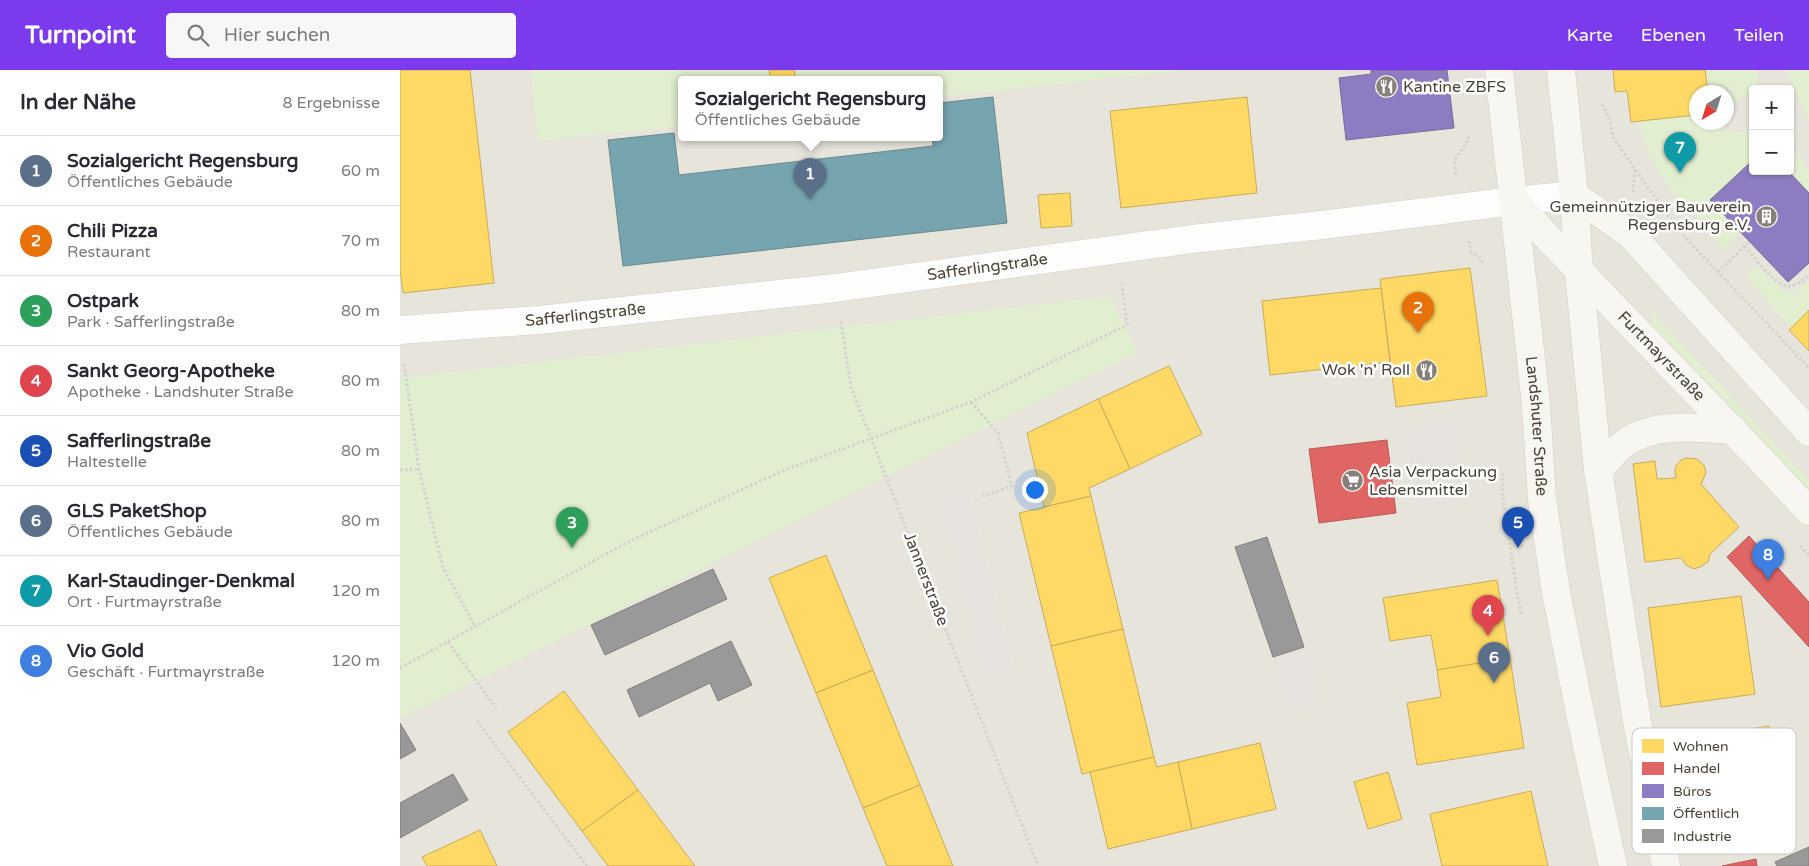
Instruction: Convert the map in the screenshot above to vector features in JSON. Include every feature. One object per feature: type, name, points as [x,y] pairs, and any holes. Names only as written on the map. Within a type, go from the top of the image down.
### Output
[{"type":"main road","name":"Landshuter Straße","points":[[1499,70],[1536,405],[1542,499],[1556,592],[1613,866]]},
{"type":"main road","points":[[1561,70],[1598,470],[1638,728]]},
{"type":"main road","points":[[1574,196],[1630,234],[1809,432]]},
{"type":"main road","name":"Furtmayrstraße","points":[[1514,201],[1579,272],[1734,430],[1809,511]]},
{"type":"main road","points":[[1598,470],[1625,443],[1644,433],[1664,428],[1689,427],[1734,430]]},
{"type":"street","name":"Safferlingstraße","points":[[401,344],[539,320],[835,288],[1117,249],[1514,201],[1574,196]]},
{"type":"path","points":[[1600,102],[1609,118],[1614,139],[1678,230],[1809,368]]},
{"type":"path","points":[[1718,272],[1750,241]]},
{"type":"path","points":[[1744,246],[1774,280],[1783,285],[1790,286],[1799,283],[1809,274]]},
{"type":"path","points":[[400,668],[628,542],[782,471],[971,402],[1127,325],[1117,249]]},
{"type":"path","name":"Jannerstraße","points":[[835,288],[851,387],[1038,866]]},
{"type":"path","points":[[401,344],[419,469],[443,568],[476,626]]},
{"type":"path","points":[[971,402],[998,432],[1012,486],[982,496]]},
{"type":"path","points":[[400,470],[419,469]]},
{"type":"path","points":[[448,642],[496,708]]},
{"type":"path","points":[[477,721],[587,866]]},
{"type":"shaded area","points":[[400,70],[1809,70],[1809,866],[400,866]]},
{"type":"shaded area","points":[[1454,420],[1463,503],[1415,508],[1406,425]]},
{"type":"shaded area","points":[[968,491],[1013,671],[985,677],[941,498]]},
{"type":"shaded area","points":[[1304,647],[1322,701],[1291,712],[1273,657]]},
{"type":"green space","points":[[530,70],[1187,70],[943,97],[943,76],[678,76],[678,126],[538,141]]},
{"type":"green space","points":[[1705,70],[1758,70],[1758,82],[1755,85],[1749,85],[1749,92],[1734,103],[1734,85],[1707,85]]},
{"type":"green space","points":[[1787,70],[1809,70],[1809,123],[1794,85]]},
{"type":"green space","points":[[1689,116],[1689,130],[1729,130],[1738,133],[1749,130],[1749,164],[1711,200],[1741,232],[1724,250],[1665,183],[1649,157],[1637,121]]},
{"type":"green space","points":[[1794,150],[1809,171],[1809,193],[1792,175],[1794,175]]},
{"type":"green space","points":[[1757,266],[1783,290],[1794,291],[1809,280],[1809,310],[1791,328],[1745,276]]},
{"type":"green space","points":[[1110,296],[1138,352],[400,718],[400,378]]},
{"type":"green space","points":[[1652,312],[1809,480],[1809,492],[1652,328]]},
{"type":"building: Wohnen","points":[[400,70],[470,70],[494,283],[403,293],[400,269]]},
{"type":"building: Wohnen","points":[[769,70],[794,70],[795,76],[770,76]]},
{"type":"building: Wohnen","points":[[1613,70],[1705,70],[1707,85],[1689,85],[1689,116],[1631,122],[1627,91],[1615,92]]},
{"type":"building: Wohnen","points":[[1247,97],[1257,193],[1121,208],[1110,111]]},
{"type":"building: Wohnen","points":[[1070,193],[1072,226],[1041,228],[1038,195]]},
{"type":"building: Wohnen","points":[[1470,268],[1487,396],[1396,407],[1380,279]]},
{"type":"building: Wohnen","points":[[1381,288],[1390,362],[1270,375],[1262,301]]},
{"type":"building: Wohnen","points":[[1809,310],[1809,351],[1789,330]]},
{"type":"building: Wohnen","points":[[1169,366],[1202,434],[1130,469],[1098,399]]},
{"type":"building: Wohnen","points":[[1098,399],[1130,469],[1089,488],[1091,496],[1044,507],[1027,433]]},
{"type":"building: Wohnen","points":[[1685,458],[1697,459],[1704,465],[1706,473],[1701,484],[1739,527],[1710,554],[1708,562],[1700,567],[1694,569],[1686,565],[1681,558],[1645,562],[1633,464],[1655,461],[1657,479],[1676,478],[1676,466]]},
{"type":"building: Wohnen","points":[[1091,496],[1123,629],[1051,646],[1019,513]]},
{"type":"building: Wohnen","points":[[826,555],[873,670],[816,693],[769,578]]},
{"type":"building: Wohnen","points":[[1497,580],[1510,658],[1437,670],[1431,635],[1390,641],[1383,598]]},
{"type":"building: Wohnen","points":[[1741,596],[1755,694],[1661,707],[1648,608]]},
{"type":"building: Wohnen","points":[[1123,629],[1154,757],[1082,774],[1051,646]]},
{"type":"building: Wohnen","points":[[1510,658],[1524,748],[1417,765],[1407,703],[1441,697],[1437,670]]},
{"type":"building: Wohnen","points":[[873,670],[920,785],[863,808],[816,693]]},
{"type":"building: Wohnen","points":[[564,691],[638,790],[582,831],[508,732]]},
{"type":"building: Wohnen","points":[[1260,743],[1276,809],[1192,829],[1178,762]]},
{"type":"building: Wohnen","points":[[1154,757],[1157,767],[1178,762],[1192,829],[1108,849],[1090,772]]},
{"type":"building: Wohnen","points":[[1388,772],[1402,819],[1368,829],[1354,782]]},
{"type":"building: Wohnen","points":[[920,785],[953,866],[887,866],[863,808]]},
{"type":"building: Wohnen","points":[[638,790],[695,866],[608,866],[582,831]]},
{"type":"building: Wohnen","points":[[1531,791],[1548,866],[1442,866],[1430,814]]},
{"type":"building: Wohnen","points":[[480,830],[497,866],[427,866],[422,857]]},
{"type":"building: Handel","name":"Asia Verpackung Lebensmittel","points":[[1387,440],[1396,513],[1319,523],[1309,449]]},
{"type":"building: Handel","points":[[1749,536],[1809,602],[1809,647],[1727,557]]},
{"type":"building: Handel","points":[[1756,859],[1757,866],[1722,866]]},
{"type":"building: Büros","points":[[1371,70],[1447,70],[1454,128],[1346,140],[1339,78],[1371,74]]},
{"type":"building: Büros","name":"Gemeinnütziger Bauverein Regensburg e.V.","points":[[1749,164],[1749,175],[1792,175],[1809,193],[1809,263],[1788,282],[1710,200]]},
{"type":"building: Öffentlich","points":[[993,97],[1007,223],[623,266],[608,140],[674,133],[679,175],[933,146],[932,141],[943,141],[943,103]]},
{"type":"building: Industrie","points":[[1267,537],[1304,647],[1273,657],[1235,547]]},
{"type":"building: Industrie","points":[[713,569],[727,599],[605,655],[591,625]]},
{"type":"building: Industrie","points":[[731,641],[752,685],[718,701],[710,683],[639,717],[627,690]]},
{"type":"building: Industrie","points":[[400,723],[416,750],[400,759]]},
{"type":"building: Industrie","points":[[453,774],[468,800],[400,838],[400,803]]},
{"type":"building: Industrie","points":[[1809,847],[1809,866],[1777,866],[1775,862]]},
{"type":"place","name":"Kantine ZBFS","points":[[1387,87]]},
{"type":"place","name":"Karl-Staudinger-Denkmal","points":[[1680,173]]},
{"type":"place","name":"Sozialgericht Regensburg","points":[[810,199]]},
{"type":"place","name":"Gemeinnütziger Bauverein Regensburg e.V.","points":[[1767,216]]},
{"type":"place","name":"Chili Pizza","points":[[1418,333]]},
{"type":"place","name":"Wok 'n' Roll","points":[[1426,370]]},
{"type":"place","name":"Asia Verpackung Lebensmittel","points":[[1353,481]]},
{"type":"place","name":"Ostpark","points":[[572,548]]},
{"type":"place","name":"Safferlingstraße","points":[[1518,548]]},
{"type":"place","name":"Vio Gold","points":[[1768,580]]},
{"type":"place","name":"Sankt Georg-Apotheke","points":[[1488,636]]},
{"type":"place","name":"GLS PaketShop","points":[[1494,683]]}]
